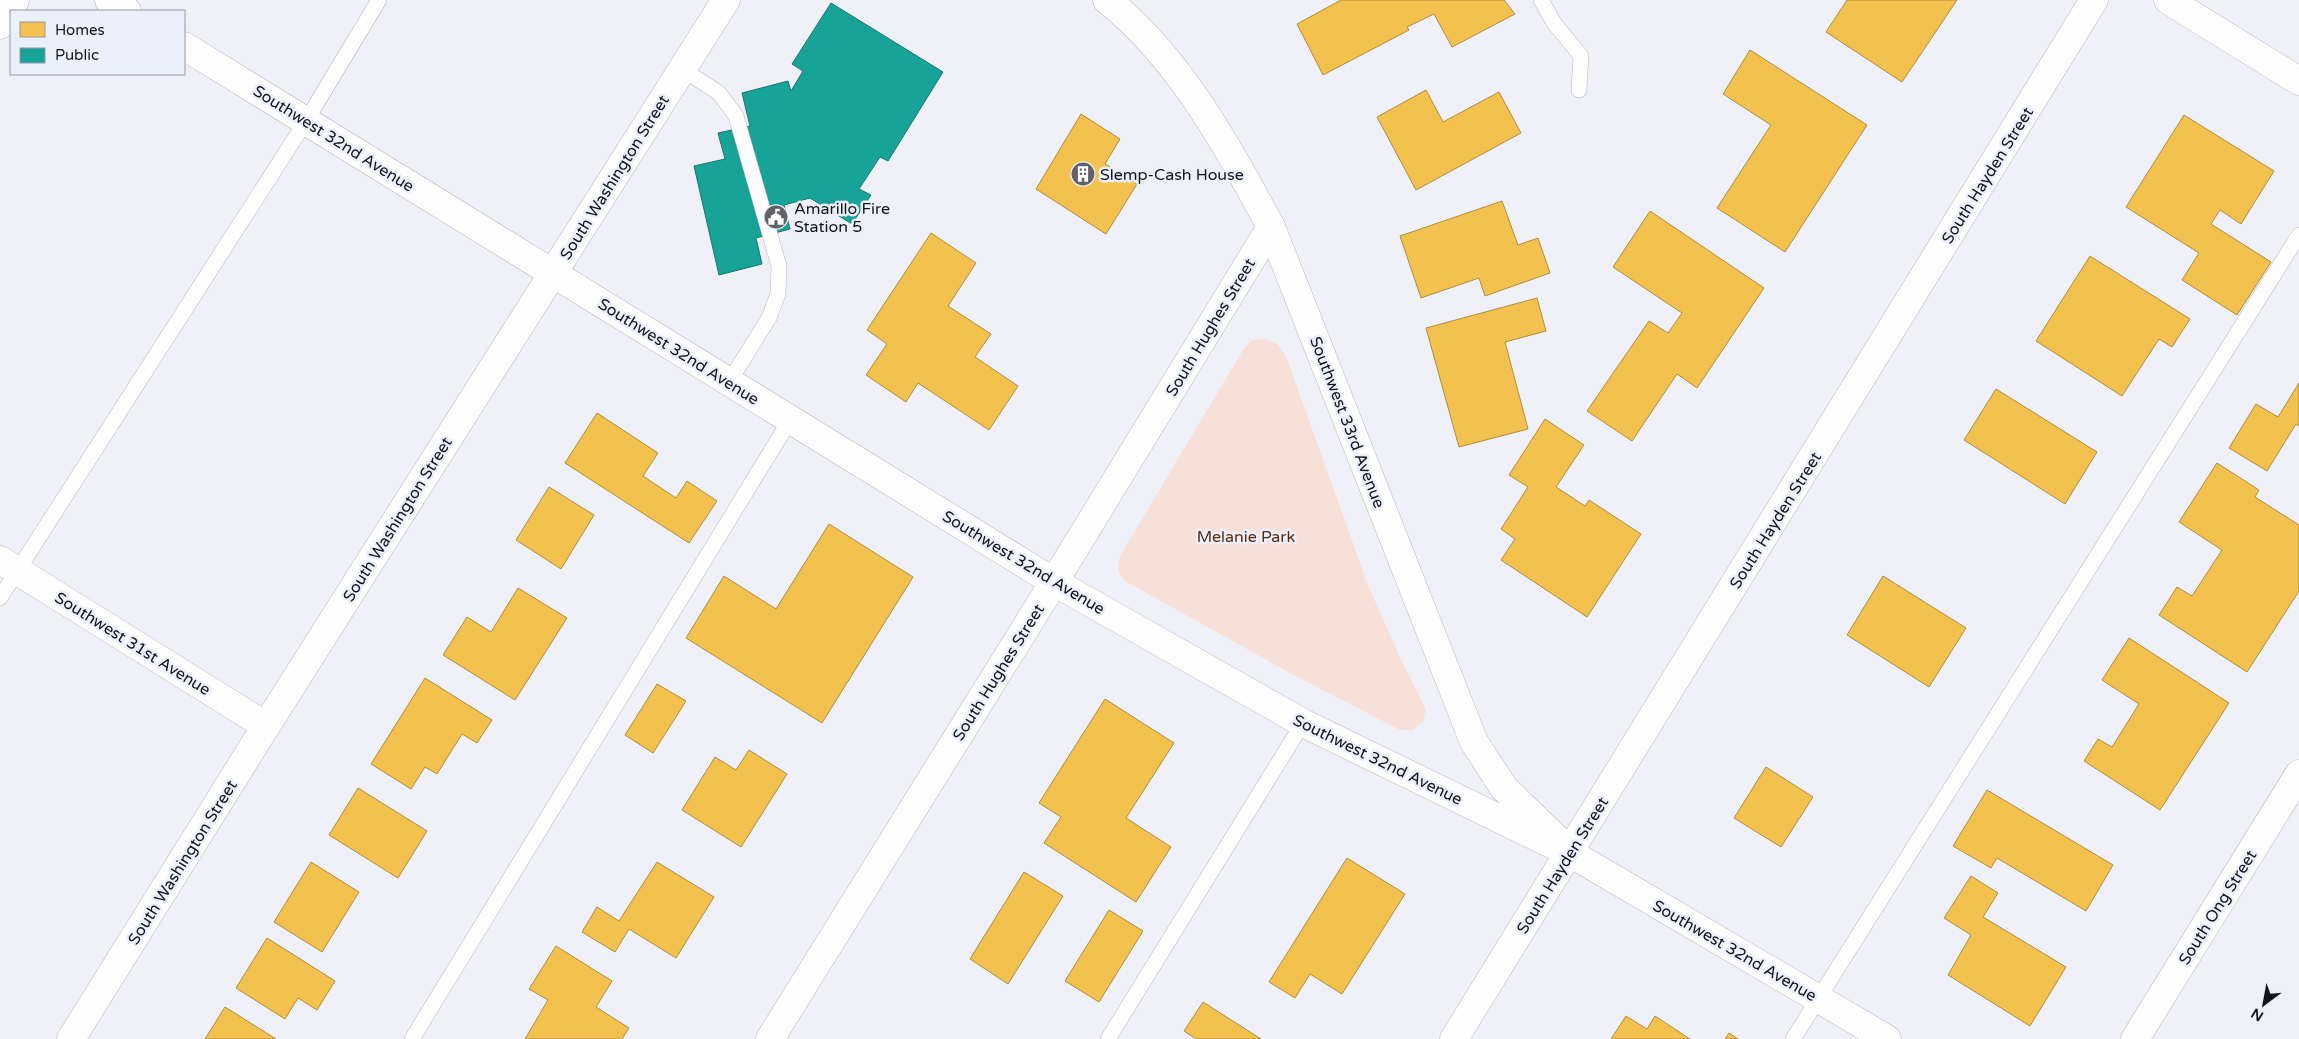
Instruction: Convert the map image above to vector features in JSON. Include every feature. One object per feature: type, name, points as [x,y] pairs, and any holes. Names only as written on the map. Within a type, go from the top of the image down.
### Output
[{"type":"street","points":[[0,25],[15,0]]},
{"type":"street","points":[[109,0],[125,10]]},
{"type":"street","name":"South Washington Street","points":[[72,1039],[266,726],[726,0]]},
{"type":"street","name":"Southwest 33rd Avenue","points":[[1107,0],[1125,14],[1184,82],[1234,156],[1271,227],[1474,742],[1504,788],[1570,853]]},
{"type":"street","name":"South Hayden Street","points":[[1454,1039],[2094,0]]},
{"type":"street","points":[[2168,0],[2299,81]]},
{"type":"street","name":"Southwest 32nd Avenue","points":[[185,47],[1054,582],[1302,723],[1570,853],[1887,1039]]},
{"type":"street","name":"South Hughes Street","points":[[770,1039],[1054,582],[1271,227]]},
{"type":"street","name":"Southwest 31st Avenue","points":[[8,565],[266,726]]},
{"type":"street","name":"South Ong Street","points":[[2135,1039],[2299,774]]},
{"type":"lane","points":[[0,598],[8,565],[306,121],[379,0]]},
{"type":"lane","points":[[1541,0],[1554,23],[1581,56],[1579,90]]},
{"type":"lane","points":[[682,69],[718,93],[736,116],[779,266],[778,294],[769,318],[729,382]]},
{"type":"lane","points":[[1793,1039],[2299,234]]},
{"type":"lane","points":[[412,1039],[790,420]]},
{"type":"lane","points":[[1108,1039],[1302,723]]},
{"type":"green space","name":"Melanie Park","points":[[1266,339],[1278,345],[1286,356],[1368,585],[1401,660],[1426,709],[1423,722],[1413,730],[1400,730],[1288,672],[1125,581],[1118,571],[1120,556],[1243,350],[1253,340]]},
{"type":"building: Homes","points":[[1341,0],[1504,0],[1515,14],[1452,47],[1434,14],[1407,27],[1409,30],[1323,75],[1297,24]]},
{"type":"building: Homes","points":[[1847,0],[1957,0],[1902,82],[1826,32]]},
{"type":"building: Homes","points":[[1750,50],[1867,125],[1785,252],[1717,208],[1771,125],[1723,94]]},
{"type":"building: Homes","points":[[1426,90],[1443,122],[1499,92],[1521,133],[1416,190],[1377,117]]},
{"type":"building: Homes","name":"Slemp-Cash House","points":[[1081,114],[1120,139],[1105,164],[1137,184],[1106,234],[1036,189]]},
{"type":"building: Homes","points":[[2184,115],[2274,171],[2241,224],[2220,210],[2211,224],[2271,262],[2237,315],[2182,280],[2199,253],[2126,207]]},
{"type":"building: Homes","points":[[1502,201],[1518,245],[1538,238],[1550,273],[1485,296],[1479,278],[1421,298],[1400,236]]},
{"type":"building: Homes","points":[[1650,211],[1764,288],[1697,388],[1677,374],[1632,441],[1587,411],[1649,321],[1668,333],[1682,313],[1613,267]]},
{"type":"building: Homes","points":[[931,233],[976,263],[948,306],[991,334],[975,357],[1018,386],[989,430],[918,383],[906,402],[866,375],[887,344],[867,330]]},
{"type":"building: Homes","points":[[2090,256],[2190,319],[2172,347],[2159,339],[2122,396],[2036,341]]},
{"type":"building: Homes","points":[[1537,298],[1546,331],[1505,342],[1528,429],[1459,447],[1426,328]]},
{"type":"building: Homes","points":[[2299,383],[2299,426],[2296,424],[2267,471],[2229,448],[2256,404],[2278,417]]},
{"type":"building: Homes","points":[[1996,389],[2097,452],[2065,504],[1964,440]]},
{"type":"building: Homes","points":[[597,413],[658,453],[643,476],[676,498],[687,481],[717,501],[689,543],[565,463]]},
{"type":"building: Homes","points":[[1545,419],[1584,445],[1556,487],[1585,506],[1589,500],[1641,534],[1587,617],[1501,560],[1515,539],[1501,529],[1528,487],[1509,475]]},
{"type":"building: Homes","points":[[2217,463],[2259,490],[2255,497],[2299,525],[2299,591],[2247,672],[2159,615],[2177,587],[2192,596],[2222,550],[2179,522]]},
{"type":"building: Homes","points":[[549,487],[594,515],[561,569],[516,540]]},
{"type":"building: Homes","points":[[829,524],[913,577],[822,723],[686,638],[724,576],[776,609]]},
{"type":"building: Homes","points":[[1883,576],[1966,628],[1929,687],[1847,635]]},
{"type":"building: Homes","points":[[518,588],[567,618],[515,700],[443,655],[467,617],[491,632]]},
{"type":"building: Homes","points":[[2129,638],[2229,703],[2160,810],[2084,761],[2098,739],[2112,747],[2139,704],[2102,680]]},
{"type":"building: Homes","points":[[425,678],[492,720],[477,743],[462,734],[437,774],[425,767],[411,789],[371,764]]},
{"type":"building: Homes","points":[[657,684],[686,701],[653,753],[625,735]]},
{"type":"building: Homes","points":[[1105,699],[1174,743],[1126,818],[1171,847],[1136,902],[1044,843],[1061,817],[1039,803]]},
{"type":"building: Homes","points":[[749,750],[787,774],[741,847],[682,810],[715,757],[736,770]]},
{"type":"building: Homes","points":[[1766,767],[1813,797],[1781,847],[1734,818]]},
{"type":"building: Homes","points":[[358,788],[427,831],[398,878],[329,835]]},
{"type":"building: Homes","points":[[1987,790],[2113,865],[2086,911],[1997,858],[1991,868],[1953,846]]},
{"type":"building: Homes","points":[[1347,858],[1405,894],[1342,994],[1310,974],[1295,998],[1269,982]]},
{"type":"building: Homes","points":[[311,862],[359,892],[322,952],[274,922]]},
{"type":"building: Homes","points":[[657,862],[714,897],[676,958],[629,929],[615,952],[582,932],[597,907],[619,921]]},
{"type":"building: Homes","points":[[1024,872],[1063,896],[1008,984],[970,959]]},
{"type":"building: Homes","points":[[1971,876],[1998,893],[1983,917],[2066,967],[2030,1026],[1948,975],[1971,935],[1944,918]]},
{"type":"building: Homes","points":[[1109,910],[1143,931],[1099,1002],[1065,981]]},
{"type":"building: Homes","points":[[267,938],[335,981],[317,1010],[298,998],[285,1019],[236,988]]},
{"type":"building: Homes","points":[[556,946],[612,981],[596,1007],[629,1028],[622,1039],[525,1039],[548,1000],[529,989]]},
{"type":"building: Homes","points":[[1203,1002],[1261,1039],[1196,1039],[1184,1031]]},
{"type":"building: Homes","points":[[225,1007],[276,1039],[205,1039]]},
{"type":"building: Homes","points":[[1626,1016],[1647,1029],[1655,1016],[1690,1039],[1611,1039]]},
{"type":"building: Homes","points":[[1729,1033],[1738,1039],[1725,1039]]},
{"type":"building: Public","points":[[831,3],[943,72],[888,161],[880,157],[859,189],[871,195],[852,224],[810,198],[784,205],[790,229],[756,238],[762,264],[719,275],[694,166],[725,159],[718,133],[750,126],[742,93],[788,81],[791,91],[803,71],[792,64]]},
{"type":"place","name":"Slemp-Cash House","points":[[1083,174]]},
{"type":"place","name":"Amarillo Fire Station 5","points":[[776,217]]}]
